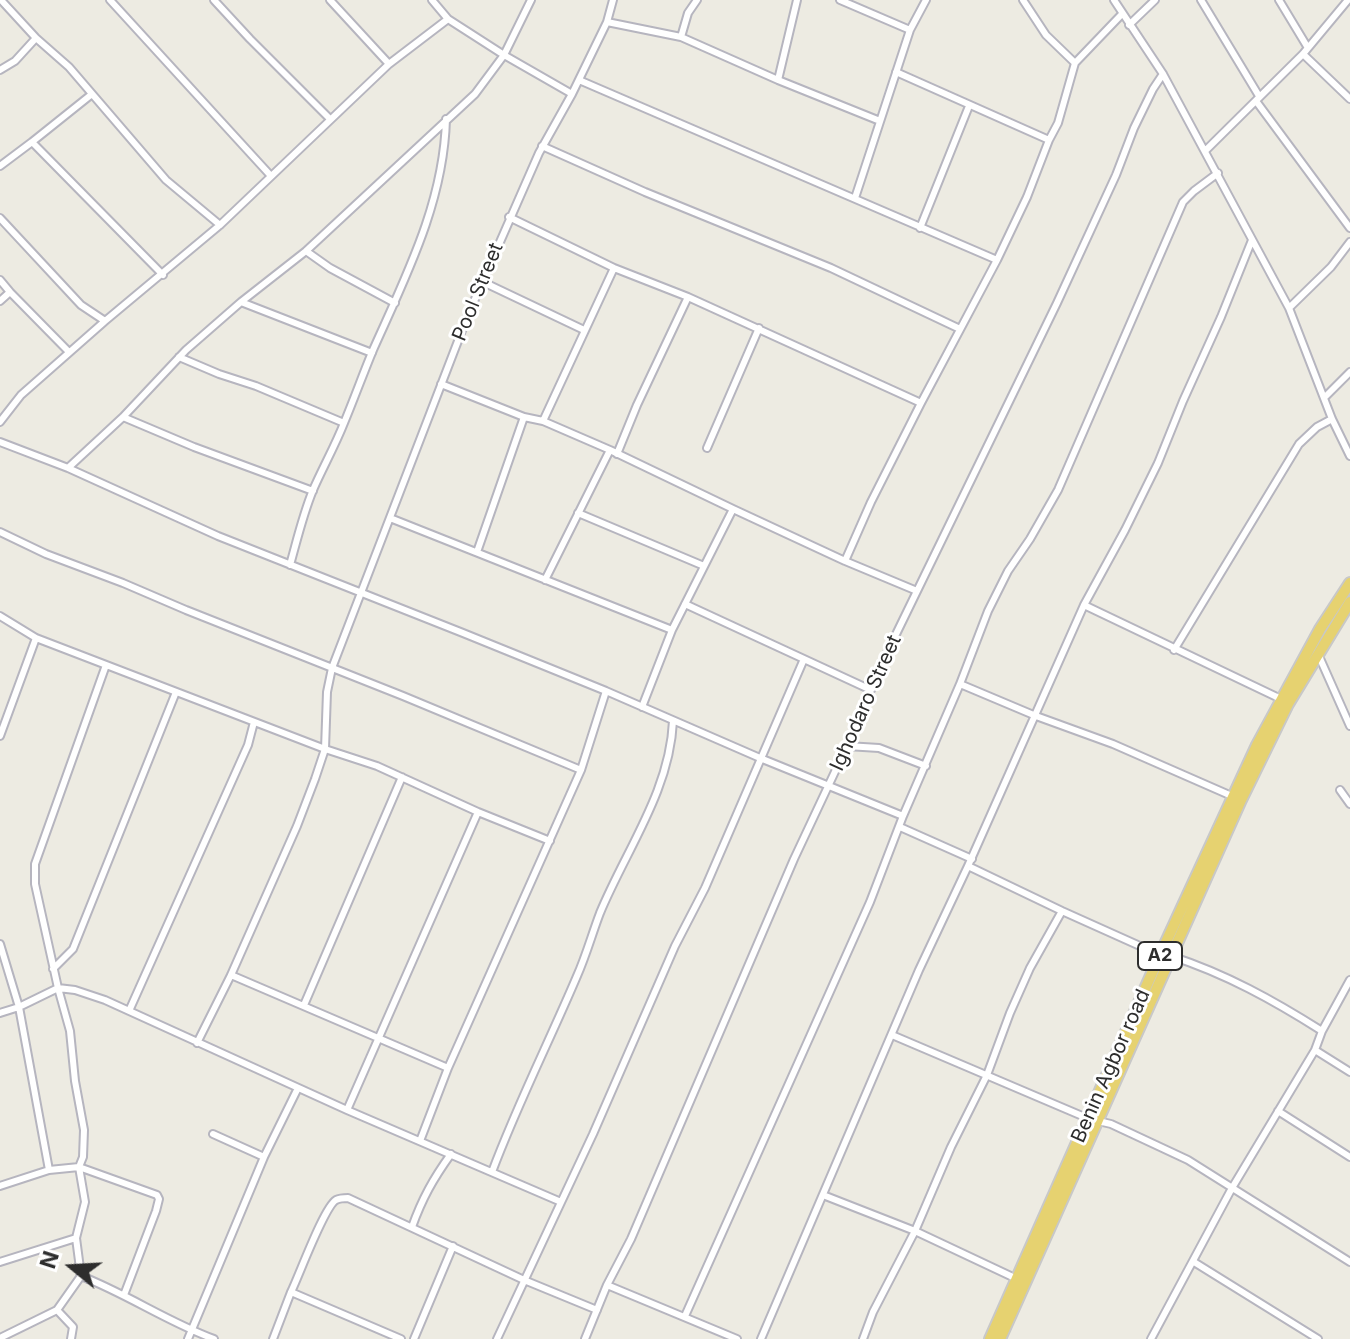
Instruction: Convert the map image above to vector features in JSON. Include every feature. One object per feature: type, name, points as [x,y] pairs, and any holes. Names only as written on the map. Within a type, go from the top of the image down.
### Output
[{"type":"highway","name":"Benin Agbor road","points":[[1000,1339],[1234,797],[1281,699],[1350,583]]},
{"type":"highway","name":"Benin Agbor road","points":[[1166,955],[1288,704],[1318,654],[1346,618],[1350,602]]},
{"type":"highway","name":"Benin Agbor road","points":[[990,1339],[1093,1119]]},
{"type":"street","points":[[1,0],[36,38],[69,67],[166,180],[220,225]]},
{"type":"street","points":[[110,0],[271,176]]},
{"type":"street","points":[[214,0],[330,119]]},
{"type":"street","points":[[330,0],[389,64]]},
{"type":"street","points":[[432,0],[440,4],[448,19],[572,94]]},
{"type":"street","points":[[68,468],[123,417],[179,357],[241,302],[306,251],[475,94],[504,55],[531,0]]},
{"type":"street","name":"Pool Street","points":[[197,1043],[231,975],[297,826],[325,749],[327,692],[332,668],[468,315],[542,146],[572,94],[607,22],[613,0]]},
{"type":"street","points":[[681,37],[688,13],[697,0]]},
{"type":"street","points":[[778,80],[797,0]]},
{"type":"street","points":[[840,0],[910,30]]},
{"type":"street","points":[[855,198],[910,30],[926,0]]},
{"type":"street","points":[[1023,0],[1046,35],[1075,63]]},
{"type":"street","points":[[1114,0],[1163,74],[1289,308],[1332,419],[1350,456]]},
{"type":"street","points":[[1129,25],[1155,0]]},
{"type":"street","points":[[1201,0],[1258,98],[1350,228]]},
{"type":"street","points":[[1279,0],[1306,51],[1350,99]]},
{"type":"street","points":[[1205,151],[1306,51],[1348,0]]},
{"type":"street","points":[[845,561],[871,502],[1027,197],[1058,123],[1075,63],[1122,14]]},
{"type":"street","points":[[0,422],[21,395],[220,225],[389,64],[448,19]]},
{"type":"street","points":[[607,22],[681,37],[880,121]]},
{"type":"street","points":[[0,70],[15,61],[36,38]]},
{"type":"street","points":[[896,72],[1049,140]]},
{"type":"street","name":"Ighodaro Street","points":[[585,1339],[871,690],[1057,303],[1116,175],[1134,128],[1163,74]]},
{"type":"street","points":[[579,80],[997,260]]},
{"type":"street","points":[[0,166],[92,94]]},
{"type":"street","points":[[920,228],[969,106]]},
{"type":"street","points":[[290,565],[313,491],[406,277],[435,197],[446,142],[446,119]]},
{"type":"street","points":[[32,142],[163,275]]},
{"type":"street","points":[[542,146],[831,268],[960,329]]},
{"type":"street","points":[[685,1316],[870,902],[988,611],[1008,571],[1058,490],[1183,202],[1218,173]]},
{"type":"street","points":[[509,217],[614,268],[759,328],[921,403]]},
{"type":"street","points":[[0,218],[81,305],[105,321]]},
{"type":"street","points":[[761,1339],[919,970],[1084,605],[1158,463],[1252,240]]},
{"type":"street","points":[[1289,308],[1331,267],[1350,242]]},
{"type":"street","points":[[306,251],[330,268],[395,303]]},
{"type":"street","points":[[543,421],[614,268]]},
{"type":"street","points":[[0,280],[69,352]]},
{"type":"street","points":[[483,282],[584,330]]},
{"type":"street","points":[[0,301],[10,292]]},
{"type":"street","points":[[545,580],[637,405],[688,297]]},
{"type":"street","points":[[241,302],[372,353]]},
{"type":"street","points":[[707,448],[759,328]]},
{"type":"street","points":[[179,357],[344,423]]},
{"type":"street","points":[[1324,398],[1350,372]]},
{"type":"street","points":[[441,384],[524,417],[543,421],[845,561],[917,591]]},
{"type":"street","points":[[123,417],[313,491]]},
{"type":"street","points":[[477,552],[524,417]]},
{"type":"street","points":[[1174,650],[1299,444],[1317,427],[1332,419]]},
{"type":"street","points":[[0,442],[68,468],[142,503],[290,565],[606,691],[903,816]]},
{"type":"street","points":[[642,707],[672,630],[733,509]]},
{"type":"street","points":[[578,513],[704,566]]},
{"type":"street","points":[[390,518],[672,630]]},
{"type":"street","points":[[0,532],[46,554],[581,770]]},
{"type":"street","points":[[685,604],[871,690]]},
{"type":"street","points":[[1084,605],[1281,699]]},
{"type":"street","points":[[0,616],[36,638],[377,766],[550,841]]},
{"type":"street","points":[[0,736],[36,638]]},
{"type":"street","points":[[1318,654],[1350,726]]},
{"type":"street","points":[[497,1339],[675,946],[705,888],[804,659]]},
{"type":"street","points":[[2,1336],[57,1310],[81,1276],[76,1238],[85,1202],[79,1167],[83,1157],[84,1130],[70,1031],[35,884],[35,864],[106,665]]},
{"type":"street","points":[[960,684],[1113,744],[1234,797]]},
{"type":"street","points":[[420,1141],[448,1068],[581,770],[606,691]]},
{"type":"street","points":[[53,969],[73,949],[176,692]]},
{"type":"street","points":[[492,1172],[512,1119],[579,972],[601,912],[644,824],[672,743],[673,721]]},
{"type":"street","points":[[129,1011],[248,745],[254,722]]},
{"type":"street","points":[[847,746],[879,748],[926,766]]},
{"type":"street","points":[[304,1005],[402,777]]},
{"type":"street","points":[[1340,790],[1350,804]]},
{"type":"street","points":[[347,1110],[478,812]]},
{"type":"street","points":[[900,827],[1062,911],[1166,955],[1203,966],[1274,1001],[1322,1031]]},
{"type":"street","points":[[863,1339],[873,1312],[915,1231],[951,1147],[987,1075],[1030,968],[1062,911]]},
{"type":"street","points":[[0,944],[19,1007],[49,1170]]},
{"type":"street","points":[[231,975],[448,1068]]},
{"type":"street","points":[[1151,1339],[1232,1188],[1315,1050],[1322,1031],[1347,994],[1350,980]]},
{"type":"street","points":[[0,1013],[58,988],[105,1000],[347,1110],[561,1202]]},
{"type":"street","points":[[892,1035],[1111,1124],[1188,1160],[1350,1262]]},
{"type":"street","points":[[1315,1050],[1350,1072]]},
{"type":"street","points":[[188,1339],[264,1157],[298,1088]]},
{"type":"street","points":[[1278,1111],[1350,1157]]},
{"type":"street","points":[[213,1134],[264,1157]]},
{"type":"street","points":[[412,1227],[432,1181],[451,1154]]},
{"type":"street","points":[[0,1186],[49,1170],[79,1167],[158,1197],[156,1211],[124,1295]]},
{"type":"street","points":[[823,1195],[915,1231],[1017,1279]]},
{"type":"street","points":[[273,1339],[324,1218],[333,1201],[339,1198],[348,1198],[524,1280],[597,1310]]},
{"type":"street","points":[[0,1262],[76,1238]]},
{"type":"street","points":[[414,1339],[453,1246]]},
{"type":"street","points":[[1194,1262],[1318,1339]]},
{"type":"street","points":[[81,1276],[214,1339]]},
{"type":"street","points":[[607,1285],[737,1339]]},
{"type":"street","points":[[291,1292],[401,1339]]},
{"type":"street","points":[[57,1310],[73,1327],[71,1339]]},
{"type":"street","points":[[706,1339],[711,1329]]}]
